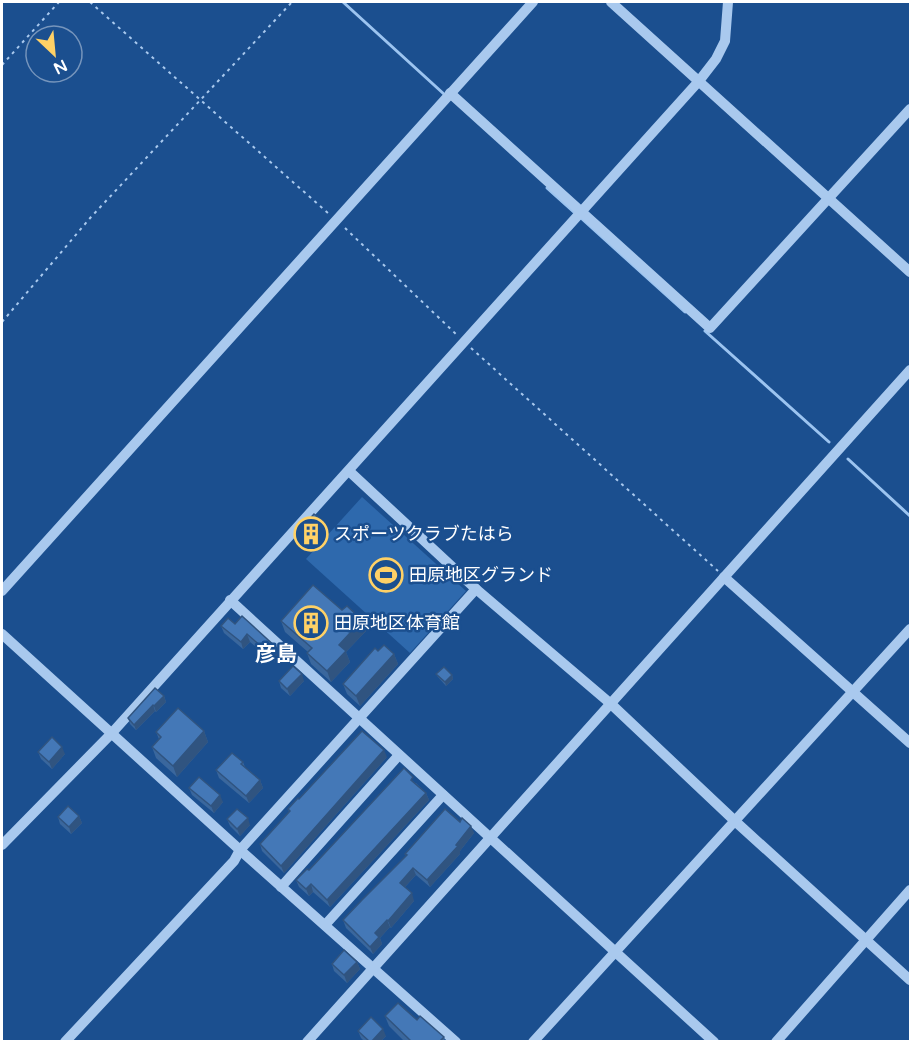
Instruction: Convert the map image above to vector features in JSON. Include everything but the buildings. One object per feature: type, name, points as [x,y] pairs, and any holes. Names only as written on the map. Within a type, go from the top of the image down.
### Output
[{"type":"street","points":[[2,591],[533,2]]},
{"type":"street","points":[[611,2],[910,272]]},
{"type":"street","points":[[2,845],[111,734],[699,81],[716,59],[725,41],[728,2]]},
{"type":"street","points":[[448,95],[710,328],[910,109]]},
{"type":"street","points":[[308,1041],[910,370]]},
{"type":"street","points":[[349,471],[476,589],[610,704],[910,980]]},
{"type":"street","points":[[724,577],[910,743]]},
{"type":"street","points":[[65,1041],[234,861],[240,850],[476,589]]},
{"type":"street","points":[[230,600],[714,1041]]},
{"type":"street","points":[[533,1041],[736,822],[910,629]]},
{"type":"street","points":[[2,634],[281,887],[456,1041]]},
{"type":"street","points":[[281,887],[399,755]]},
{"type":"street","points":[[325,925],[443,795]]},
{"type":"street","points":[[776,1041],[910,890]]},
{"type":"path","points":[[2,65],[59,2]]},
{"type":"path","points":[[90,2],[336,219],[464,341],[724,577]]},
{"type":"path","points":[[2,322],[92,217],[292,2]]},
{"type":"shaded area","name":"田原地区グランド","points":[[362,497],[466,591],[410,653],[306,559]]},
{"type":"waterway","points":[[343,2],[445,95]]},
{"type":"waterway","points":[[547,188],[576,214]]},
{"type":"waterway","points":[[581,218],[685,312]]},
{"type":"waterway","points":[[705,331],[829,442]]},
{"type":"waterway","points":[[848,459],[910,516]]},
{"type":"place","name":"スポーツクラブたはら","points":[[311,534]]},
{"type":"place","name":"田原地区グランド","points":[[386,575]]},
{"type":"place","name":"田原地区体育館","points":[[311,623]]},
{"type":"district","name":"彦島","points":[[276,654]]}]
